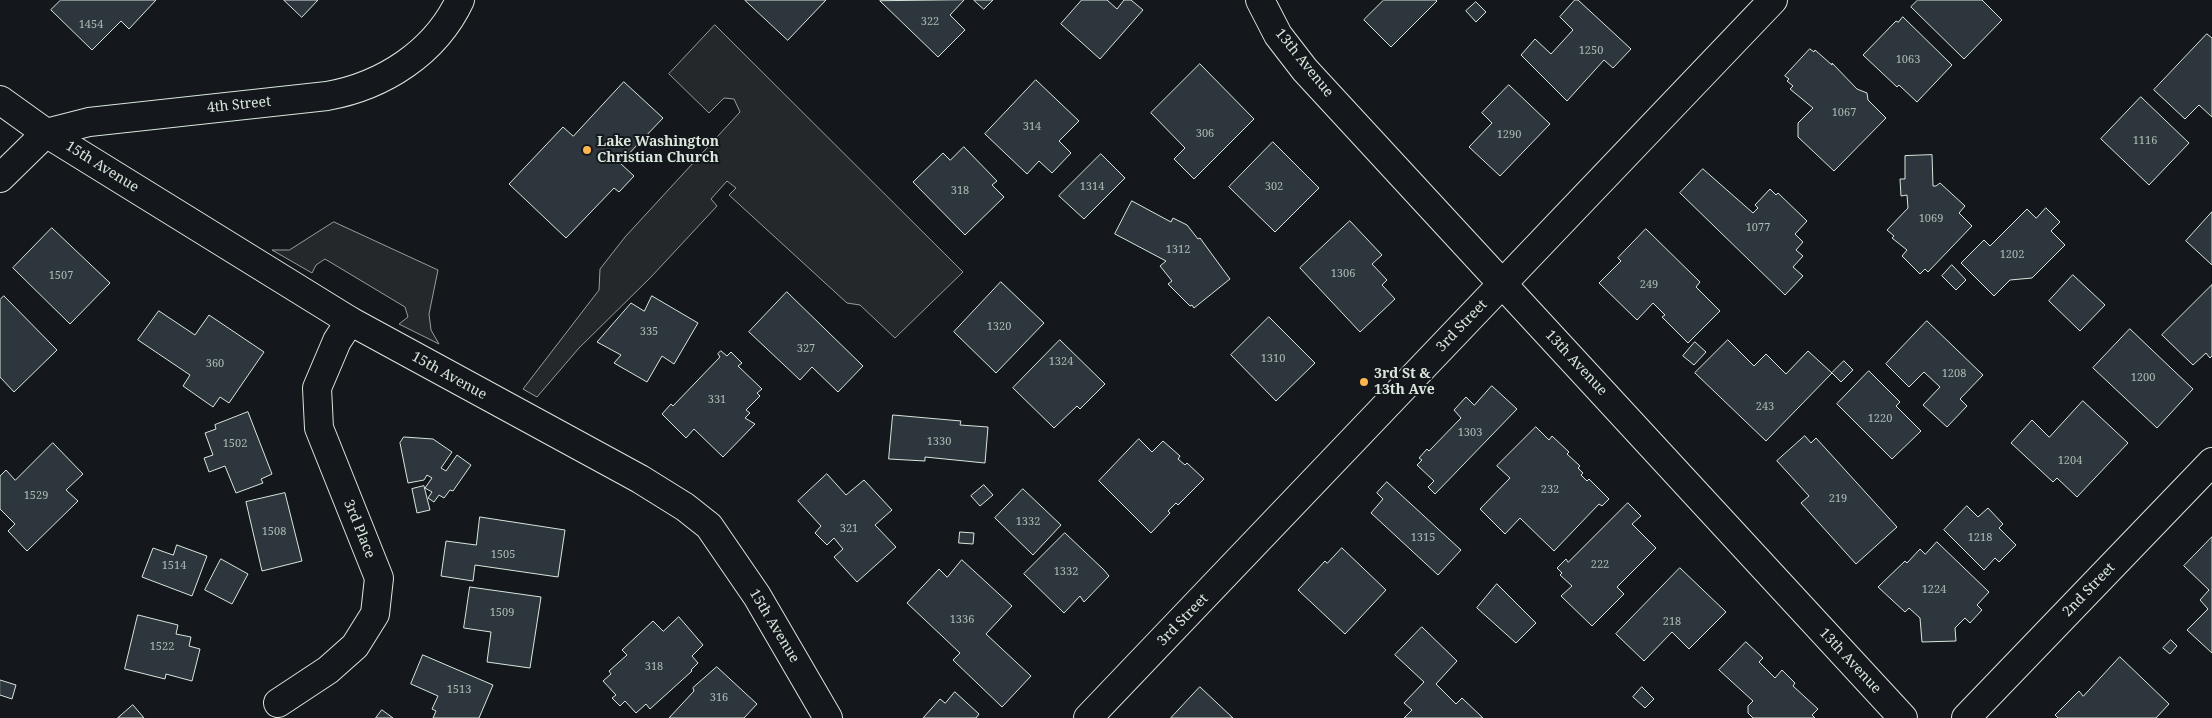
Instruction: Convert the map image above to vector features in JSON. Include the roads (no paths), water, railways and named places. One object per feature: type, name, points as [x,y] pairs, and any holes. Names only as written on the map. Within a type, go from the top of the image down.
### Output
[{"type":"street","name":"4th Street","points":[[0,178],[46,133],[88,122],[352,92],[398,70],[429,46],[454,14],[460,0]]},
{"type":"street","name":"13th Avenue","points":[[1260,0],[1278,35],[1305,70],[1903,718]]},
{"type":"street","name":"3rd Street","points":[[1088,718],[1773,0]]},
{"type":"street","name":"15th Avenue","points":[[0,100],[46,133],[350,321],[640,479],[685,508],[709,526],[757,596],[828,718]]},
{"type":"street","name":"3rd Place","points":[[278,703],[328,670],[355,646],[375,614],[379,578],[319,428],[317,388],[337,341],[350,321]]},
{"type":"street","name":"2nd Street","points":[[1966,718],[2212,462]]},
{"type":"place","name":"Lake Washington Christian Church","points":[[587,150]]},
{"type":"place","name":"3rd St & 13th Ave","points":[[1364,382]]}]
